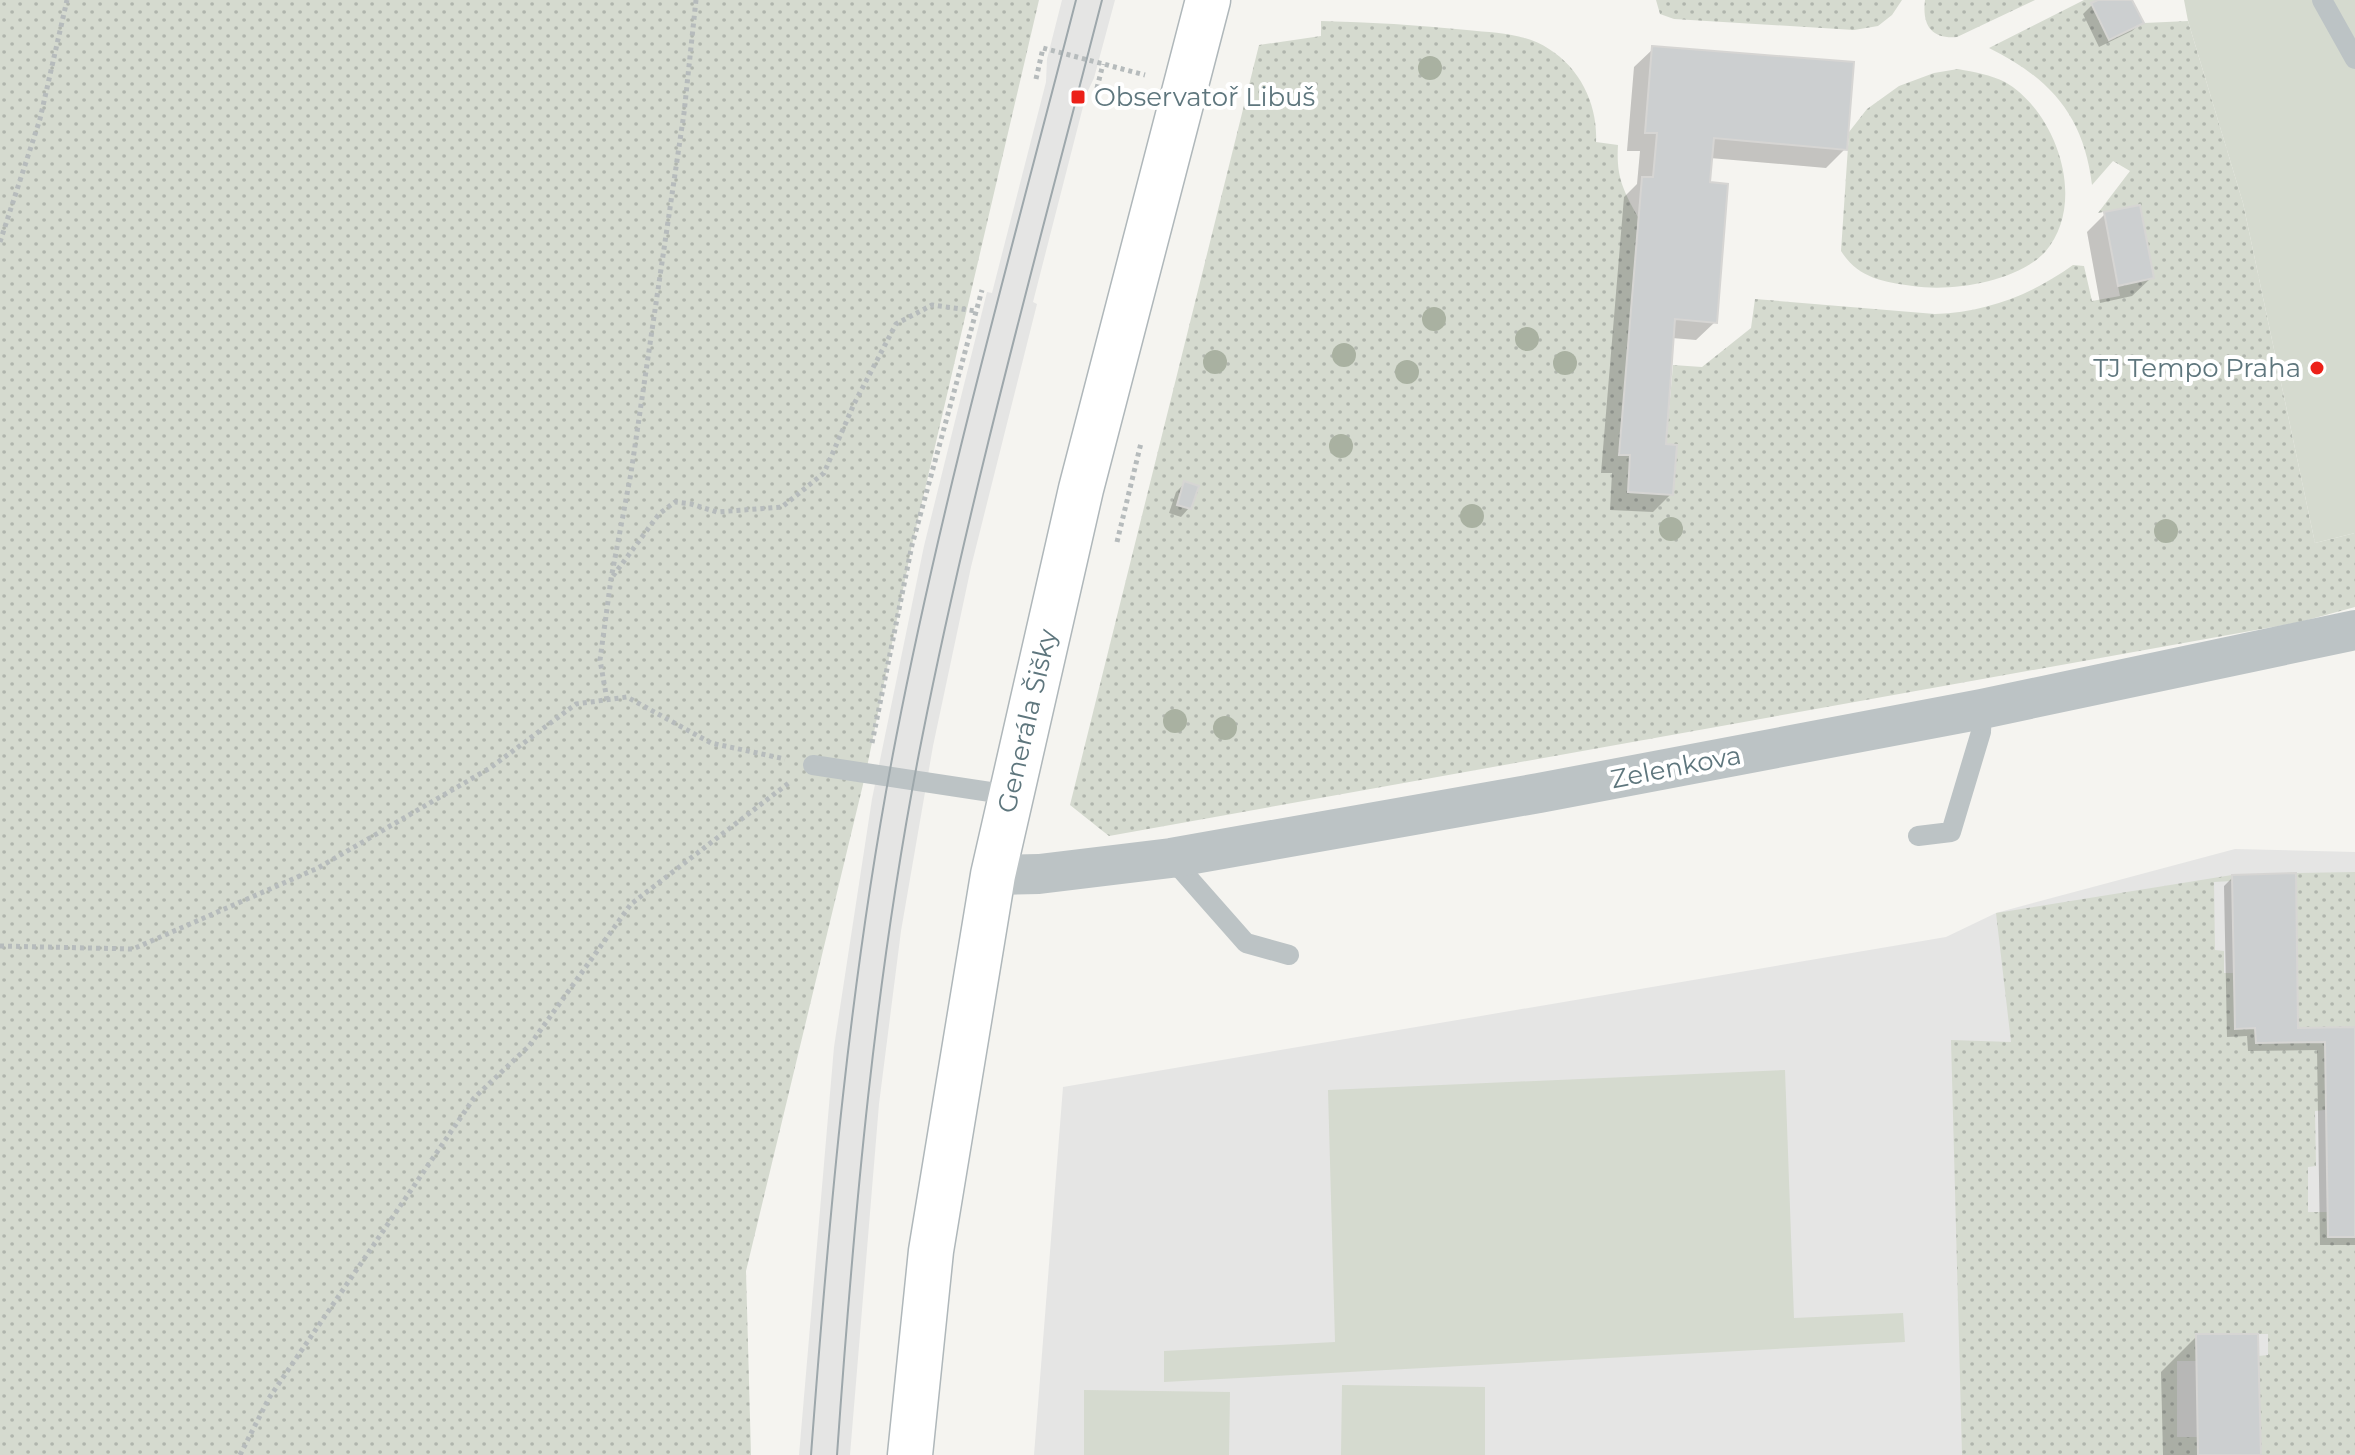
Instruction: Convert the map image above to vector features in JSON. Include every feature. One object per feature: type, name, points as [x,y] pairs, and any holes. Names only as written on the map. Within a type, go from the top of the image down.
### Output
[{"type":"main road","name":"Generála Šišky","points":[[910,1455],[931,1251],[993,875],[1081,489],[1208,0]]},
{"type":"street","name":"Zelenkova","points":[[993,875],[1039,874],[1171,858],[1554,791],[1982,709],[2355,630]]},
{"type":"lane","points":[[2322,0],[2355,59]]},
{"type":"lane","points":[[1918,836],[1951,832],[1981,732],[1982,709]]},
{"type":"lane","points":[[813,765],[1010,795]]},
{"type":"lane","points":[[1171,858],[1246,943],[1289,955]]},
{"type":"path","points":[[0,242],[40,119],[67,0]]},
{"type":"path","points":[[607,700],[600,660],[684,113],[696,0]]},
{"type":"path","points":[[1036,79],[1043,48],[1185,86]]},
{"type":"path","points":[[1095,96],[1103,64]]},
{"type":"path","points":[[866,772],[912,545],[982,290]]},
{"type":"path","points":[[611,579],[659,514],[675,502],[717,512],[782,507],[824,473],[854,404],[896,324],[932,305],[976,311]]},
{"type":"path","points":[[1116,546],[1143,438]]},
{"type":"path","points":[[0,946],[133,949],[318,868],[490,768],[576,704],[627,697],[711,743],[754,752]]},
{"type":"path","points":[[240,1455],[269,1398],[474,1098],[529,1046],[631,904],[813,765]]},
{"type":"shaded area","points":[[0,0],[1039,0],[912,545],[866,772],[746,1271],[751,1455],[0,1455]]},
{"type":"shaded area","points":[[1062,0],[1115,0],[1094,78],[1086,95],[1033,302],[1037,304],[971,567],[933,746],[901,931],[879,1104],[850,1455],[799,1455],[834,1047],[872,799],[924,546],[987,292],[992,293],[1046,82],[1047,59]]},
{"type":"shaded area","points":[[1656,0],[1902,0],[1892,15],[1878,26],[1854,30],[1674,19],[1660,14]]},
{"type":"shaded area","points":[[1925,0],[2035,0],[1957,37],[1948,37],[1930,29],[1925,17]]},
{"type":"shaded area","points":[[2084,0],[2098,0],[2091,4],[2109,40],[2144,23],[2188,21],[2243,203],[2315,543],[2355,533],[2355,607],[2300,622],[1109,836],[1070,805],[1259,45],[1321,36],[1321,21],[1412,25],[1520,37],[1549,49],[1570,67],[1590,102],[1596,142],[1618,145],[1622,183],[1638,217],[1619,454],[1630,455],[1628,492],[1673,495],[1677,446],[1666,444],[1673,365],[1702,367],[1751,328],[1755,299],[1954,313],[2008,300],[2041,285],[2073,265],[2084,266],[2092,301],[2120,296],[2118,286],[2152,278],[2140,205],[2098,213],[2130,171],[2113,161],[2092,185],[2081,139],[2060,102],[2030,72],[1989,48]]},
{"type":"shaded area","name":"TJ Tempo Praha","points":[[2184,0],[2355,0],[2355,533],[2315,543],[2243,203]]},
{"type":"shaded area","points":[[1958,69],[2005,82],[2039,114],[2061,160],[2065,185],[2064,209],[2058,232],[2045,252],[2033,262],[2001,278],[1965,286],[1929,287],[1891,283],[1872,277],[1855,267],[1841,251],[1849,132],[1867,109],[1899,86],[1934,73]]},
{"type":"shaded area","points":[[2235,849],[2355,852],[2355,1455],[1034,1455],[1063,1087],[1946,937],[1996,913]]},
{"type":"shaded area","points":[[2355,872],[2355,1027],[2298,1028],[2296,873]]},
{"type":"shaded area","points":[[2232,875],[2232,881],[2214,882],[2215,950],[2224,951],[2224,973],[2235,973],[2235,1028],[2255,1028],[2256,1043],[2325,1042],[2325,1110],[2315,1111],[2316,1166],[2308,1167],[2308,1212],[2328,1212],[2329,1237],[2355,1237],[2355,1455],[2261,1455],[2258,1356],[2268,1355],[2268,1334],[2196,1334],[2197,1361],[2177,1361],[2177,1437],[2198,1437],[2198,1455],[1962,1455],[1951,1040],[2011,1042],[1996,913]]},
{"type":"shaded area","points":[[1785,1070],[1794,1318],[1903,1313],[1905,1342],[1164,1382],[1164,1351],[1335,1342],[1328,1090]]},
{"type":"shaded area","points":[[1342,1385],[1485,1387],[1485,1455],[1341,1455]]},
{"type":"shaded area","points":[[1084,1390],[1230,1392],[1229,1455],[1084,1455]]},
{"type":"building","points":[[2098,0],[2132,0],[2144,23],[2109,40],[2091,3]]},
{"type":"building","points":[[1652,46],[1854,62],[1847,150],[1714,138],[1710,182],[1728,184],[1717,323],[1675,319],[1666,444],[1677,445],[1673,495],[1628,492],[1630,455],[1619,455],[1642,177],[1653,177],[1657,133],[1645,133]]},
{"type":"building","points":[[2140,205],[2154,278],[2118,286],[2104,212]]},
{"type":"building","points":[[1184,481],[1199,486],[1191,509],[1177,505]]},
{"type":"building","points":[[2296,873],[2298,1028],[2355,1027],[2355,1237],[2328,1237],[2325,1042],[2256,1043],[2255,1028],[2235,1029],[2232,875]]},
{"type":"building","points":[[2196,1334],[2258,1334],[2261,1455],[2198,1455]]},
{"type":"tram line","points":[[811,1455],[843,1095],[866,916],[896,738],[957,460],[1076,0]]},
{"type":"tram line","points":[[837,1455],[868,1095],[891,916],[922,738],[984,460],[1102,0]]},
{"type":"place","name":"Observatoř Libuš","points":[[1078,97]]},
{"type":"place","name":"TJ Tempo Praha","points":[[2317,368]]}]
